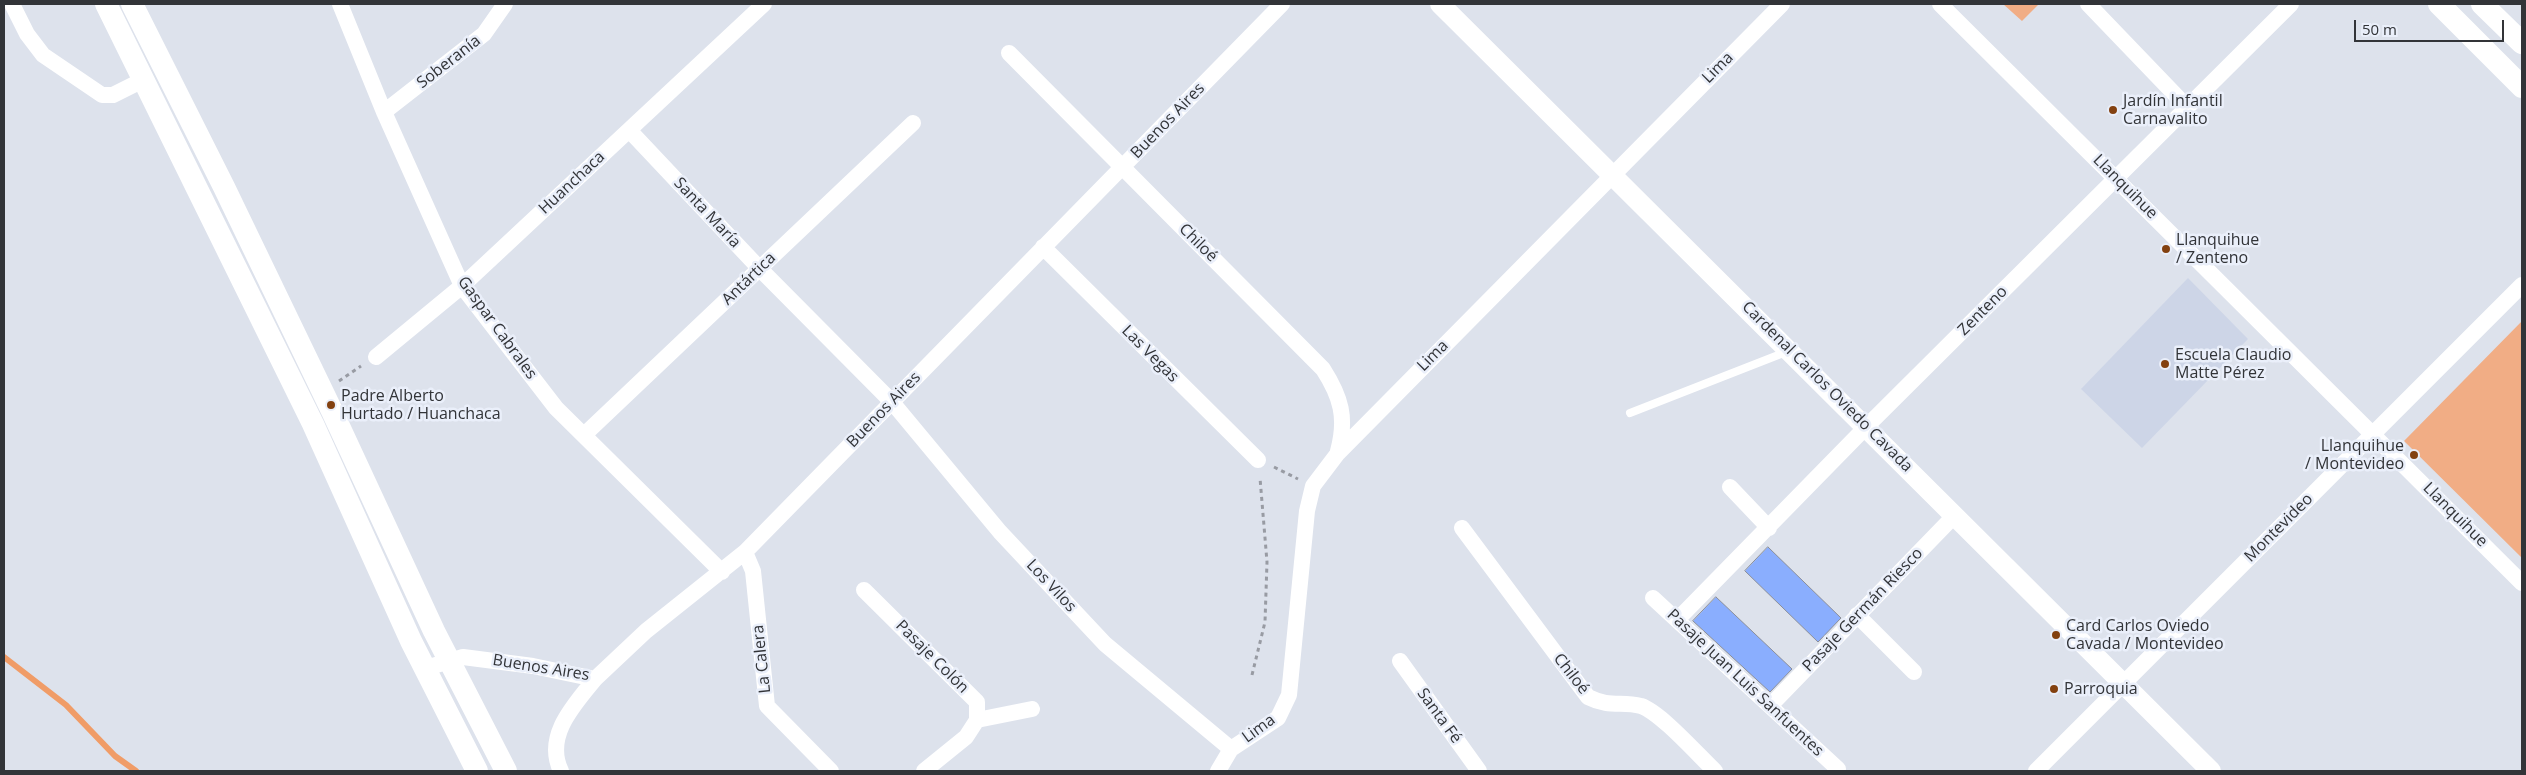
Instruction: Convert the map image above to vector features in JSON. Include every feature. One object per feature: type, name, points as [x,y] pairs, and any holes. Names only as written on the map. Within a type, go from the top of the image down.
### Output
[{"type":"main road","points":[[106,4],[313,424],[426,668],[477,771]]},
{"type":"main road","points":[[132,4],[224,187],[449,660],[506,771]]},
{"type":"main road","points":[[2439,4],[2522,87]]},
{"type":"main road","points":[[2482,4],[2522,44]]},
{"type":"street","points":[[12,4],[27,34],[43,55],[102,95],[113,95],[143,80]]},
{"type":"street","name":"Gaspar Cabrales","points":[[340,4],[384,112],[462,286],[556,408],[722,572]]},
{"type":"street","name":"Soberanía","points":[[384,112],[484,34],[505,4]]},
{"type":"street","name":"Huanchaca","points":[[376,357],[462,286],[764,4]]},
{"type":"street","name":"Buenos Aires","points":[[426,668],[463,657],[533,666],[595,679],[646,631],[745,552],[1282,4]]},
{"type":"street","name":"Cardenal Carlos Oviedo Cavada","points":[[1440,4],[1790,350],[2211,771]]},
{"type":"street","name":"Lima","points":[[1218,771],[1231,749],[1278,718],[1289,695],[1307,511],[1313,486],[1338,453],[1782,4]]},
{"type":"street","name":"Llanquihue","points":[[1940,4],[2522,583]]},
{"type":"street","points":[[2088,4],[2187,107]]},
{"type":"street","name":"Zenteno","points":[[1677,620],[1769,528],[1866,426],[2291,4]]},
{"type":"street","name":"Chiloé","points":[[1010,54],[1323,369],[1333,384],[1343,416],[1343,432],[1338,453]]},
{"type":"street","name":"Antártica","points":[[584,435],[913,123]]},
{"type":"street","name":"Santa María","points":[[629,130],[760,269],[892,402]]},
{"type":"street","name":"Las Vegas","points":[[1043,247],[1258,460]]},
{"type":"street","name":"Montevideo","points":[[2036,771],[2522,285]]},
{"type":"street","name":"Los Vilos","points":[[892,402],[1000,532],[1105,644],[1231,749]]},
{"type":"street","points":[[1730,487],[1769,528]]},
{"type":"street","name":"Pasaje Germán Riesco","points":[[1770,706],[1955,515]]},
{"type":"street","name":"Chiloé","points":[[1462,528],[1588,697],[1602,704],[1642,706],[1657,716],[1715,771]]},
{"type":"street","name":"La Calera","points":[[745,552],[754,571],[767,706],[830,771]]},
{"type":"street","name":"Pasaje Colón","points":[[864,590],[977,702],[977,720]]},
{"type":"street","name":"Pasaje Juan Luis Sanfuentes","points":[[1653,598],[1838,768]]},
{"type":"street","points":[[1858,615],[1914,672]]},
{"type":"street","name":"Santa Fé","points":[[1400,661],[1479,771]]},
{"type":"street","points":[[561,771],[557,763],[556,740],[565,717],[595,679]]},
{"type":"street","points":[[924,771],[966,737],[977,720],[1032,709]]},
{"type":"lane","points":[[1630,413],[1790,350]]},
{"type":"path","points":[[323,392],[334,386],[348,373],[376,357]]},
{"type":"path","points":[[1258,460],[1313,486]]},
{"type":"path","points":[[1252,675],[1264,622],[1267,562],[1258,460]]},
{"type":"shaded area","points":[[2003,4],[2039,4],[2022,21]]},
{"type":"shaded area","name":"Escuela Claudio Matte Pérez","points":[[2188,278],[2248,339],[2142,448],[2081,389]]},
{"type":"shaded area","points":[[2522,321],[2522,558],[2404,441]]},
{"type":"building","points":[[1768,547],[1841,618],[1818,642],[1745,571]]},
{"type":"building","points":[[1716,597],[1792,669],[1770,692],[1693,621]]},
{"type":"waterway","points":[[4,657],[66,705],[115,756],[136,771]]},
{"type":"place","name":"Jardín Infantil Carnavalito","points":[[2113,110]]},
{"type":"place","name":"Llanquihue / Zenteno","points":[[2166,249]]},
{"type":"place","name":"Escuela Claudio Matte Pérez","points":[[2165,364]]},
{"type":"place","name":"Padre Alberto Hurtado / Huanchaca","points":[[331,405]]},
{"type":"place","name":"Llanquihue / Montevideo","points":[[2414,455]]},
{"type":"place","name":"Card Carlos Oviedo Cavada / Montevideo","points":[[2056,635]]},
{"type":"place","name":"Parroquia","points":[[2054,689]]}]
